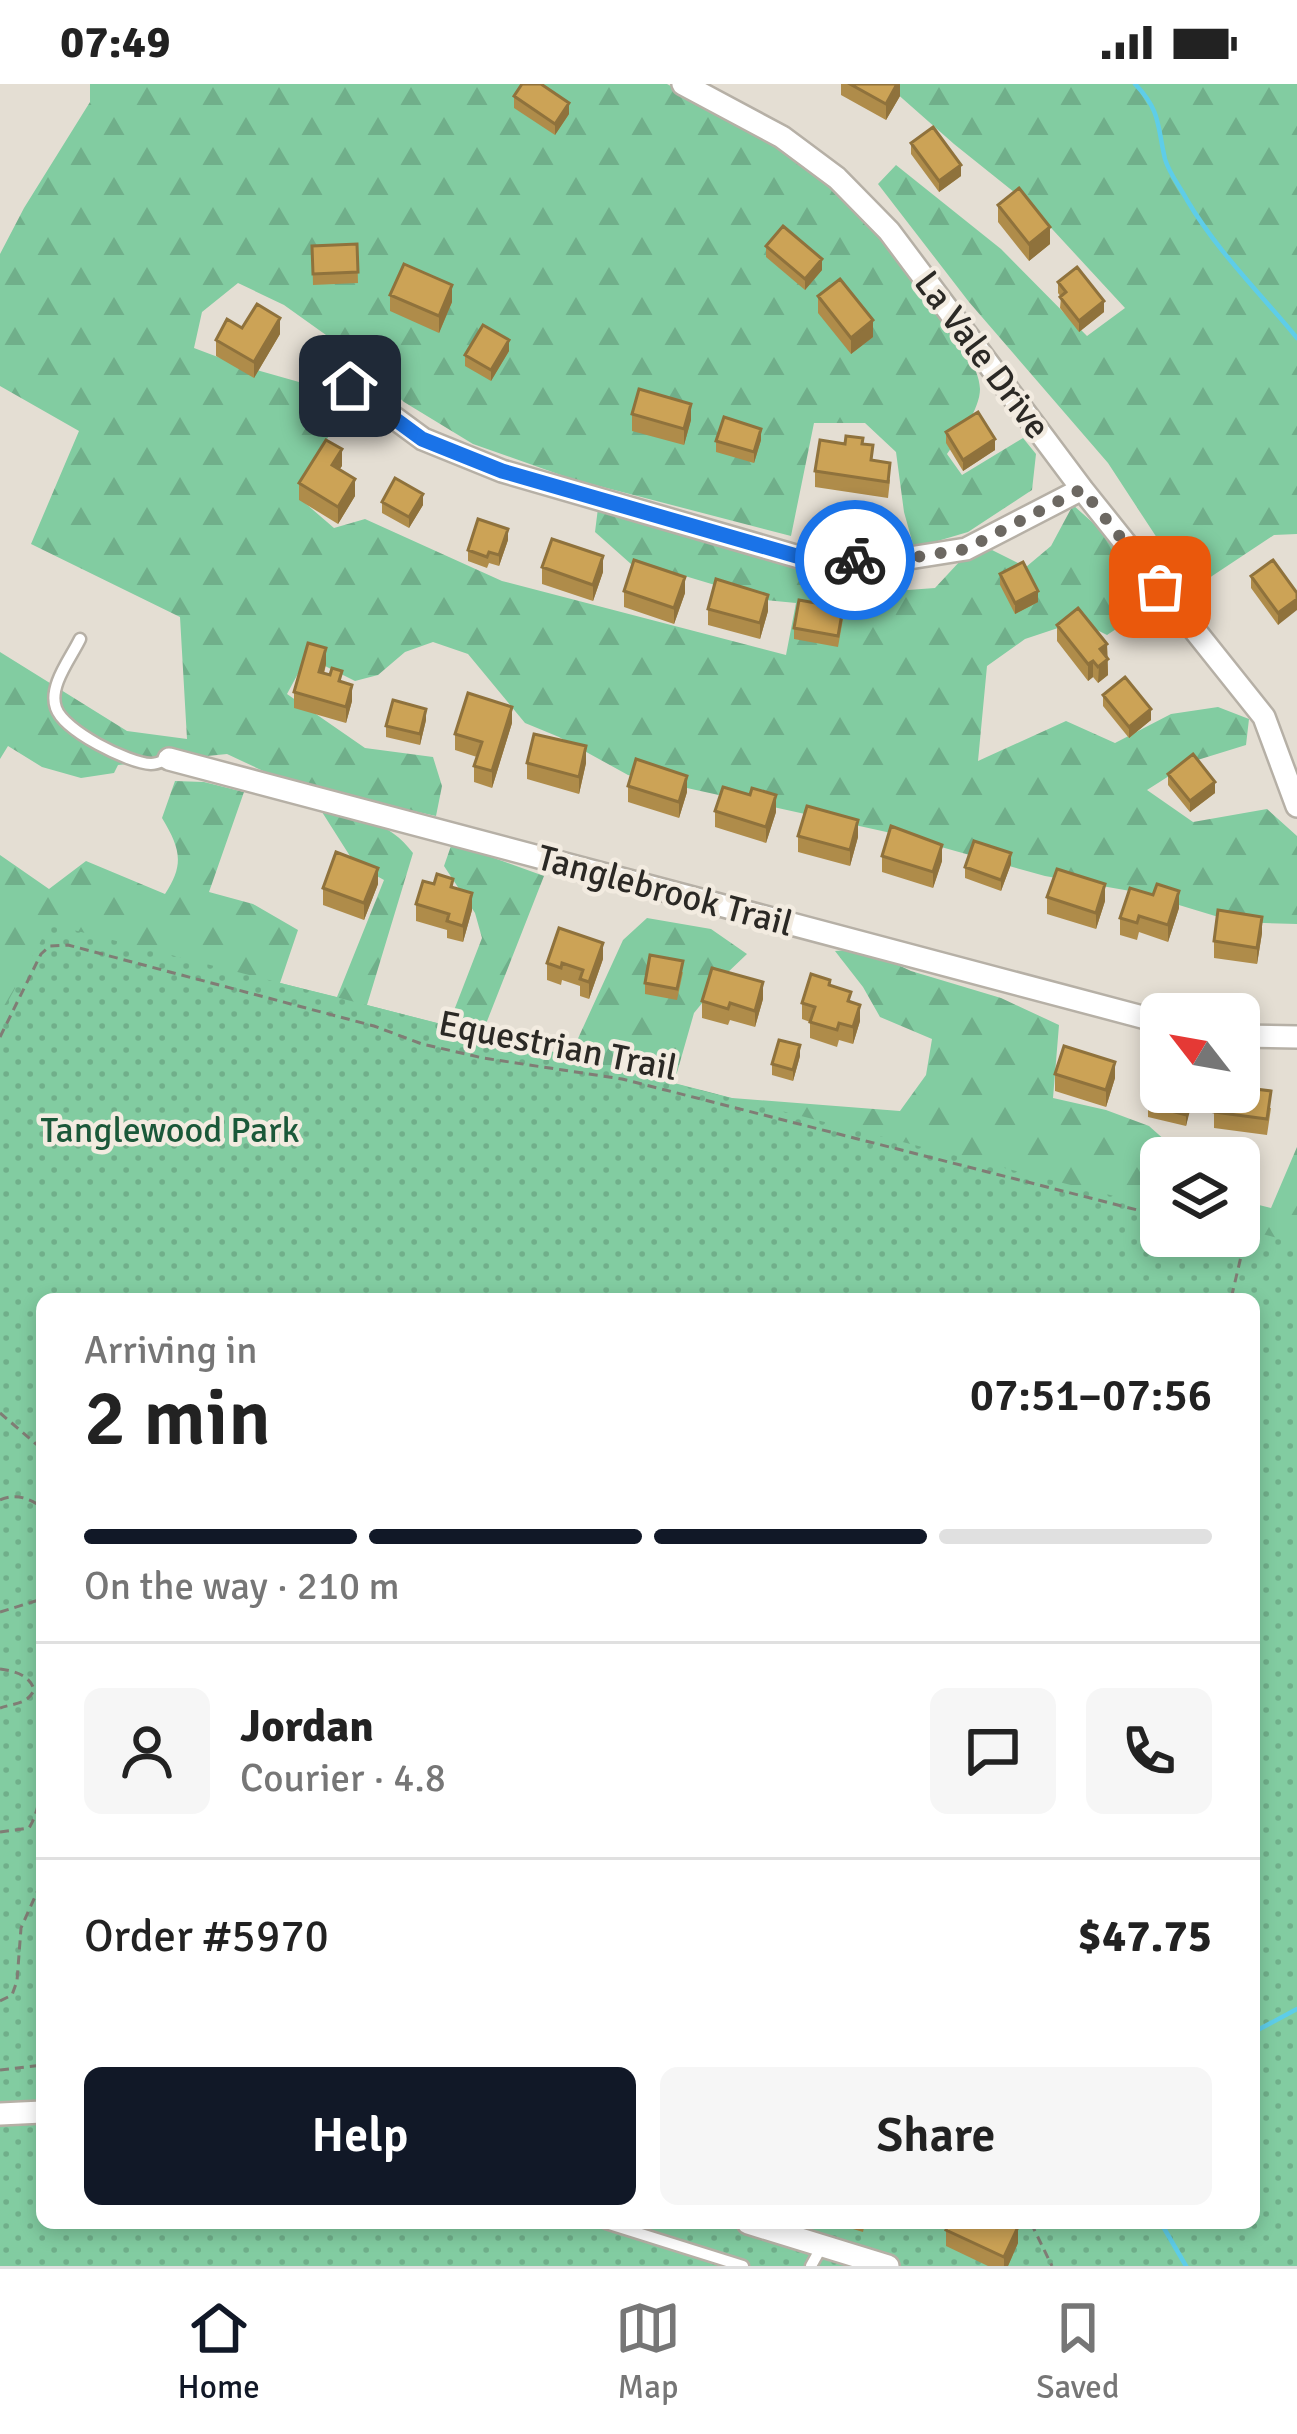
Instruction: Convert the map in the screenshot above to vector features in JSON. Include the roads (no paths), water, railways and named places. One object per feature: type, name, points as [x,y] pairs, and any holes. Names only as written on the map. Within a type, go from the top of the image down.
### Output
[{"type":"street","name":"La Vale Drive","points":[[682,84],[782,137],[836,178],[890,231],[1082,489],[1264,718],[1297,806]]},
{"type":"street","points":[[350,386],[422,439],[502,471],[800,557],[884,562],[966,549],[1082,489]]},
{"type":"street","name":"Tanglebrook Trail","points":[[170,759],[1140,1016]]},
{"type":"street","points":[[1260,1036],[1297,1037]]},
{"type":"street","points":[[0,2114],[36,2112]]},
{"type":"street","points":[[761,2229],[817,2256],[888,2266]]},
{"type":"lane","points":[[80,639],[54,692],[56,710],[70,727],[131,758],[151,764],[170,759]]},
{"type":"lane","points":[[625,2229],[742,2266]]},
{"type":"waterway","points":[[1135,84],[1154,111],[1169,169],[1199,219],[1297,338]]},
{"type":"waterway","points":[[1260,2029],[1297,2009]]},
{"type":"waterway","points":[[1164,2229],[1186,2266]]},
{"type":"park label","name":"Tanglewood Park","points":[[170,1130]]}]
